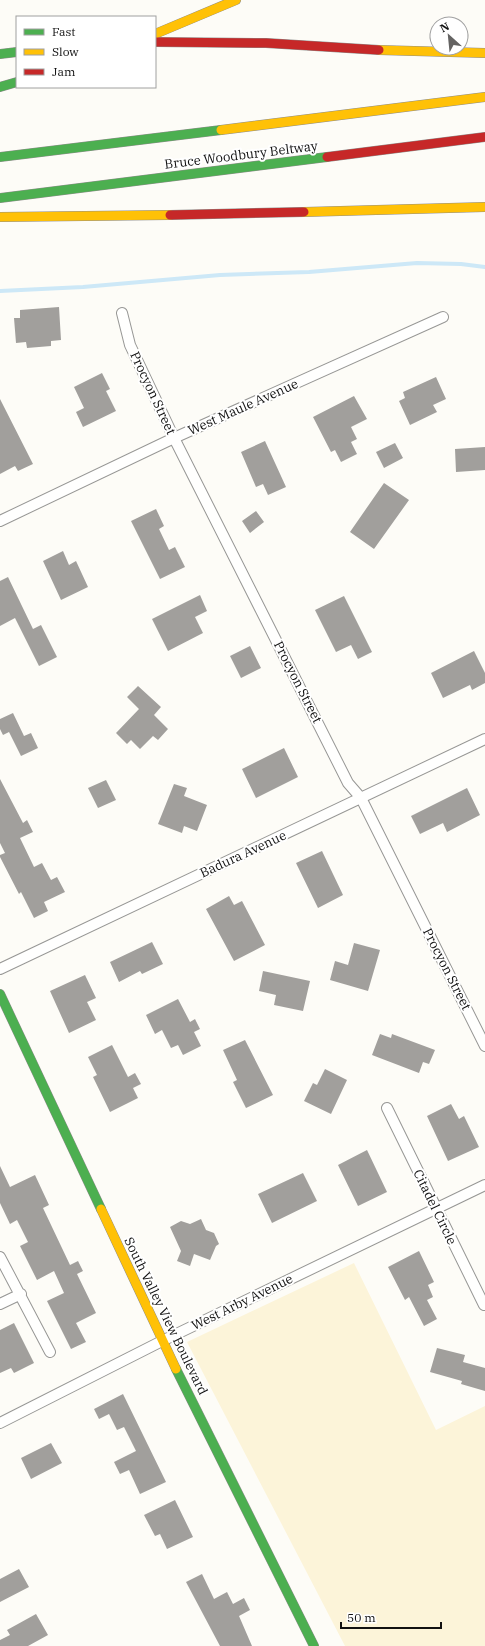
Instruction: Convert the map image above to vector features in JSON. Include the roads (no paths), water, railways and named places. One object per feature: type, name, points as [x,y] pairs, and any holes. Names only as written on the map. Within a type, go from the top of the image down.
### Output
[{"type":"main road","points":[[187,21],[226,0]]},
{"type":"main road","points":[[156,34],[236,0]]},
{"type":"main road","points":[[156,42],[266,43],[400,51],[485,53]]},
{"type":"main road","points":[[0,54],[16,52]]},
{"type":"main road","points":[[0,87],[16,82]]},
{"type":"main road","name":"Bruce Woodbury Beltway","points":[[0,157],[485,97]]},
{"type":"main road","name":"Bruce Woodbury Beltway","points":[[0,198],[485,137]]},
{"type":"main road","points":[[0,217],[214,215],[377,208],[485,207]]},
{"type":"main road","name":"South Valley View Boulevard","points":[[0,994],[162,1341],[314,1646]]},
{"type":"street","name":"Procyon Street","points":[[122,313],[130,345],[174,438],[348,783],[361,798],[485,1046]]},
{"type":"street","name":"West Maule Avenue","points":[[0,521],[174,438],[443,317]]},
{"type":"street","name":"Badura Avenue","points":[[0,968],[485,739]]},
{"type":"street","name":"Citadel Circle","points":[[386,1108],[484,1305]]},
{"type":"street","name":"West Arby Avenue","points":[[0,1423],[162,1341],[485,1185]]},
{"type":"street","points":[[0,1257],[21,1294],[50,1352]]},
{"type":"street","points":[[0,1304],[21,1294]]},
{"type":"waterway","points":[[0,291],[83,287],[220,275],[309,272],[417,263],[461,264],[485,267]]}]
